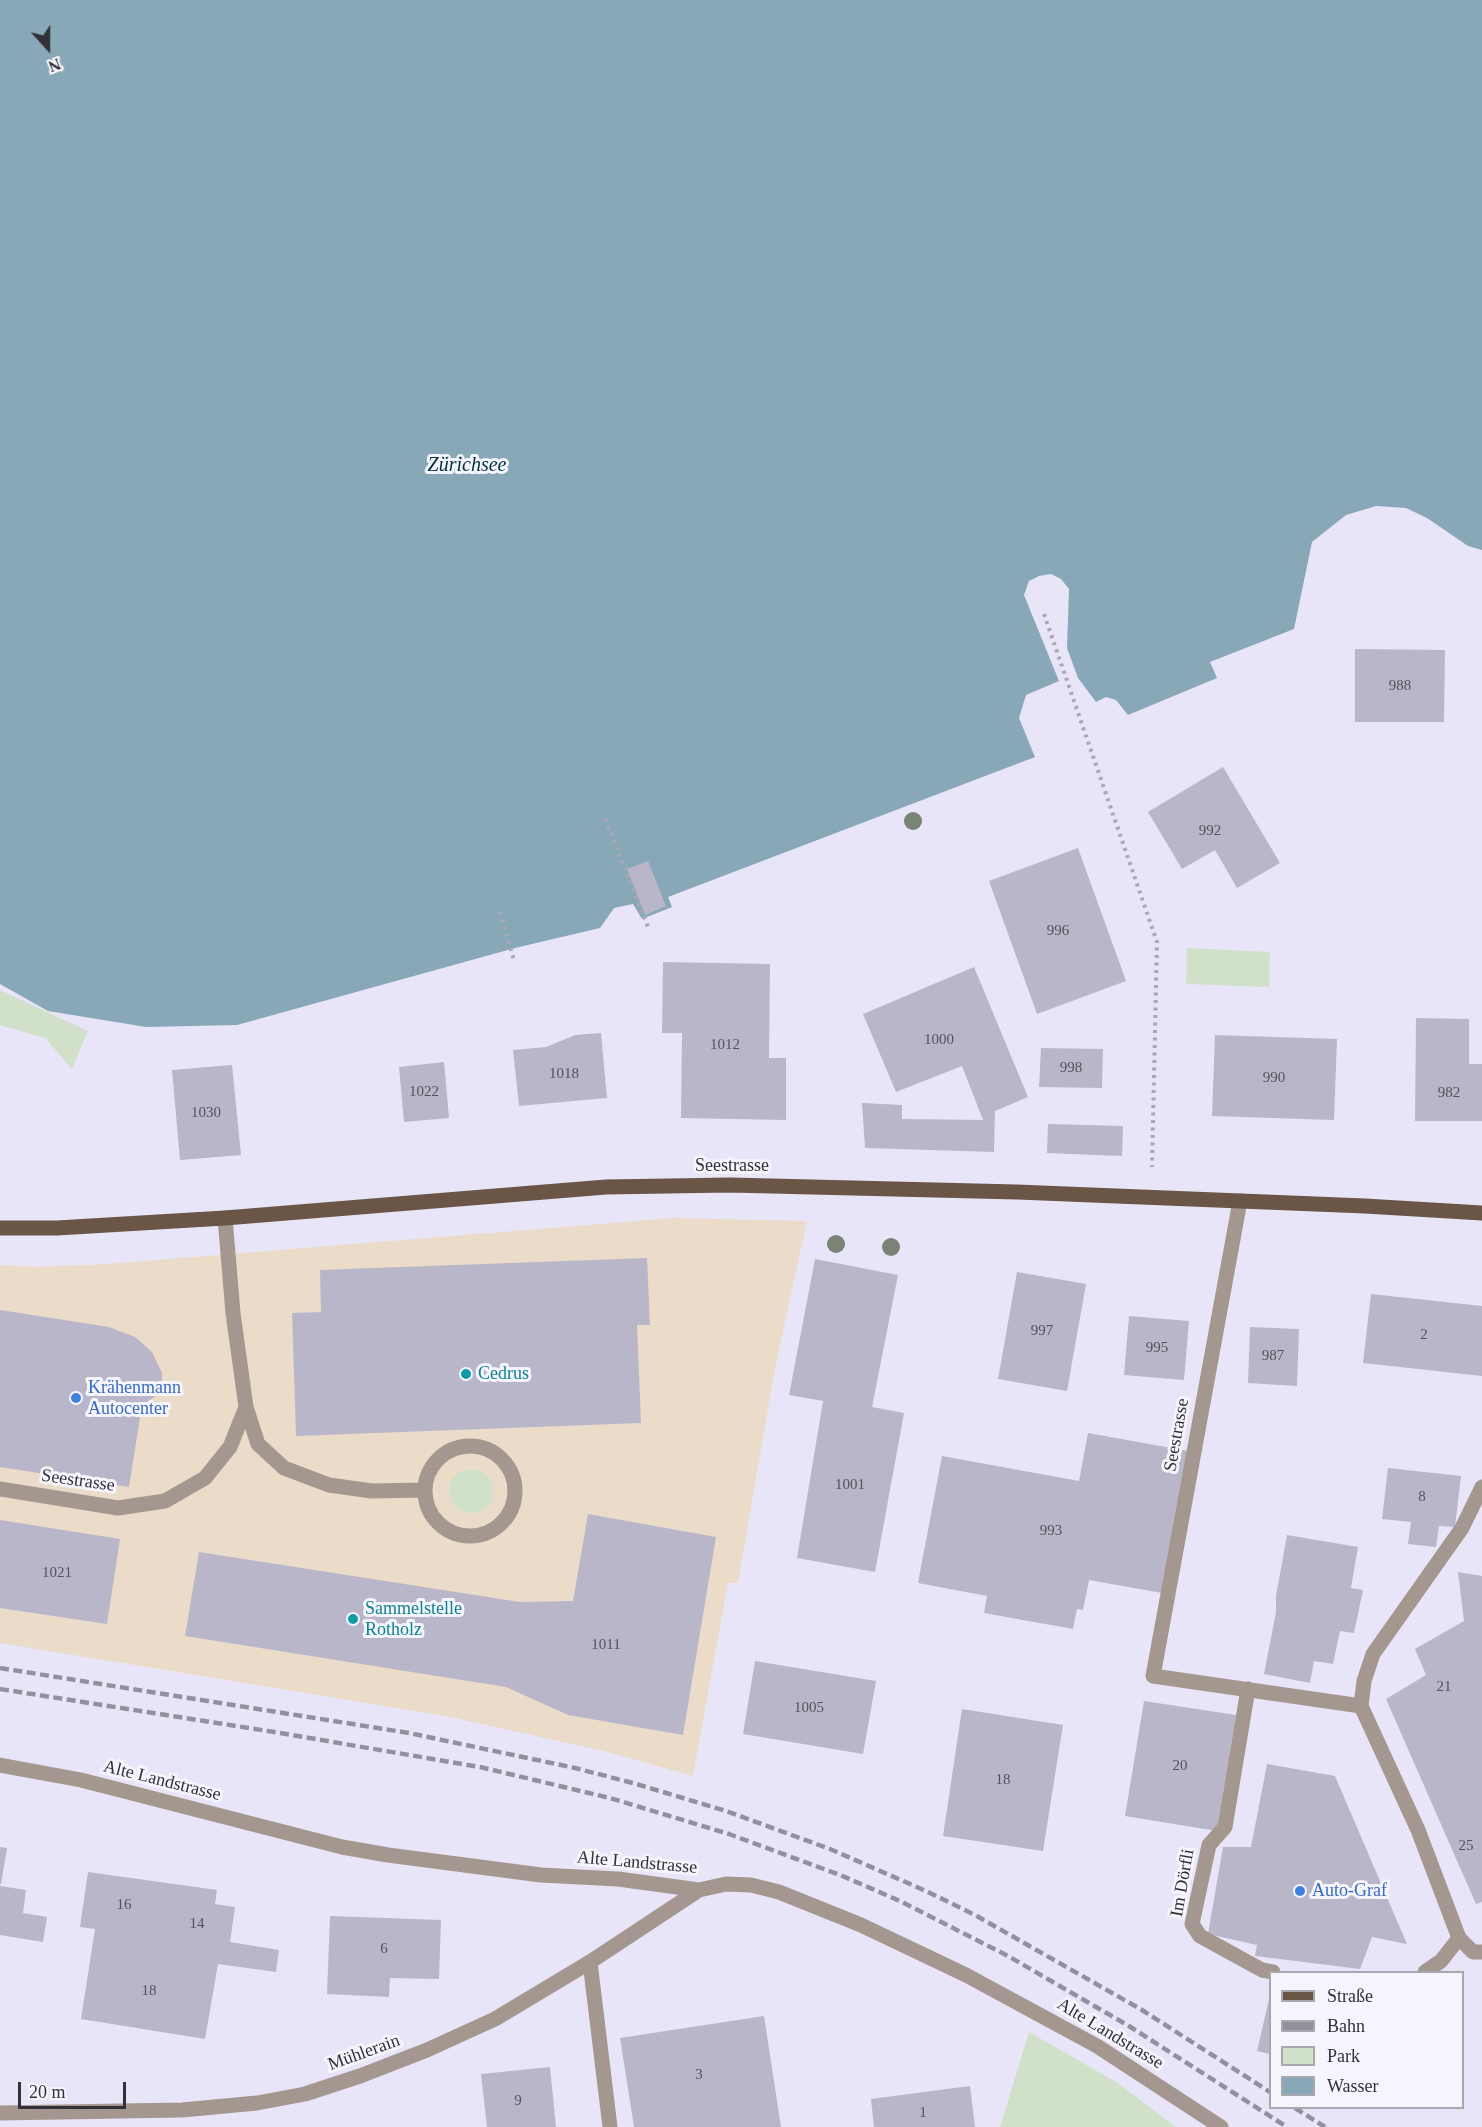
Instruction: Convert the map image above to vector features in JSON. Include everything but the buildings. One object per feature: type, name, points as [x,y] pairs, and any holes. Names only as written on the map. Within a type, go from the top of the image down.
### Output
[{"type":"main road","name":"Seestrasse","points":[[0,1228],[57,1228],[225,1218],[606,1187],[801,1186],[1443,1209],[1482,1213]]},
{"type":"street","name":"Seestrasse","points":[[1240,1201],[1153,1676],[1248,1689]]},
{"type":"street","points":[[225,1218],[232,1313],[246,1407],[258,1444],[284,1468],[329,1485],[372,1491],[424,1490]]},
{"type":"street","name":"Seestrasse","points":[[0,1489],[118,1508],[165,1501],[205,1478],[230,1447],[246,1407]]},
{"type":"street","points":[[469,1446],[483,1448],[496,1454],[513,1477],[515,1491],[513,1505],[506,1518],[495,1528],[482,1535],[471,1536],[450,1532],[440,1525],[431,1515],[424,1490],[433,1464],[456,1448],[469,1446]]},
{"type":"street","points":[[1482,1487],[1462,1528],[1373,1654],[1364,1681],[1361,1706],[1418,1830],[1459,1938],[1473,1952],[1482,1952]]},
{"type":"street","points":[[1248,1689],[1361,1706]]},
{"type":"street","name":"Im Dörfli","points":[[1248,1689],[1225,1827],[1209,1845],[1192,1924],[1200,1936],[1262,1970],[1269,1971]]},
{"type":"street","name":"Alte Landstrasse","points":[[0,1765],[81,1780],[307,1838],[388,1855],[541,1875],[618,1879],[699,1890],[726,1884],[751,1885],[779,1892],[861,1925],[966,1975],[1097,2046],[1221,2127]]},
{"type":"street","name":"Mühlerain","points":[[0,2113],[182,2110],[256,2103],[305,2094],[405,2059],[495,2019],[590,1962],[699,1890]]},
{"type":"street","points":[[1426,1971],[1441,1961],[1459,1938]]},
{"type":"street","points":[[590,1962],[610,2127]]},
{"type":"path","points":[[1044,614],[1157,942],[1152,1167]]},
{"type":"path","points":[[605,819],[648,927]]},
{"type":"path","points":[[500,912],[514,960]]},
{"type":"shaded area","points":[[674,1218],[807,1221],[775,1368],[738,1583],[728,1583],[693,1776],[608,1752],[446,1716],[0,1643],[0,1265],[35,1267],[107,1264]]},
{"type":"green space","points":[[1187,948],[1270,952],[1269,987],[1186,984]]},
{"type":"green space","points":[[0,990],[88,1031],[72,1069],[45,1038],[0,1025]]},
{"type":"green space","points":[[471,1469],[486,1476],[493,1491],[486,1506],[471,1513],[456,1506],[449,1491],[456,1476]]},
{"type":"green space","points":[[1029,2032],[1118,2083],[1176,2127],[1000,2127]]},
{"type":"water","name":"Zürichsee","points":[[0,0],[1482,0],[1482,550],[1468,546],[1427,518],[1406,508],[1376,506],[1346,515],[1312,542],[1294,629],[1210,662],[1217,678],[1128,715],[1116,700],[1106,697],[1096,702],[1078,678],[1067,648],[1069,589],[1061,579],[1051,574],[1039,576],[1029,581],[1024,595],[1059,681],[1026,695],[1019,718],[1035,757],[668,897],[672,907],[642,919],[633,904],[614,908],[600,928],[515,948],[237,1025],[146,1027],[48,1011],[0,984]]},
{"type":"railway","points":[[0,1668],[409,1733],[575,1768],[726,1811],[830,1849],[975,1915],[1142,2010],[1269,2091]]},
{"type":"railway","points":[[0,1689],[480,1767],[610,1798],[729,1834],[840,1875],[900,1901],[1008,1956],[1129,2026],[1287,2127]]},
{"type":"railway","points":[[1297,2109],[1325,2127]]},
{"type":"place","name":"Cedrus","points":[[466,1374]]},
{"type":"place","name":"Krähenmann Autocenter","points":[[76,1398]]},
{"type":"place","name":"Sammelstelle Rotholz","points":[[353,1619]]},
{"type":"place","name":"Auto-Graf","points":[[1300,1891]]}]
